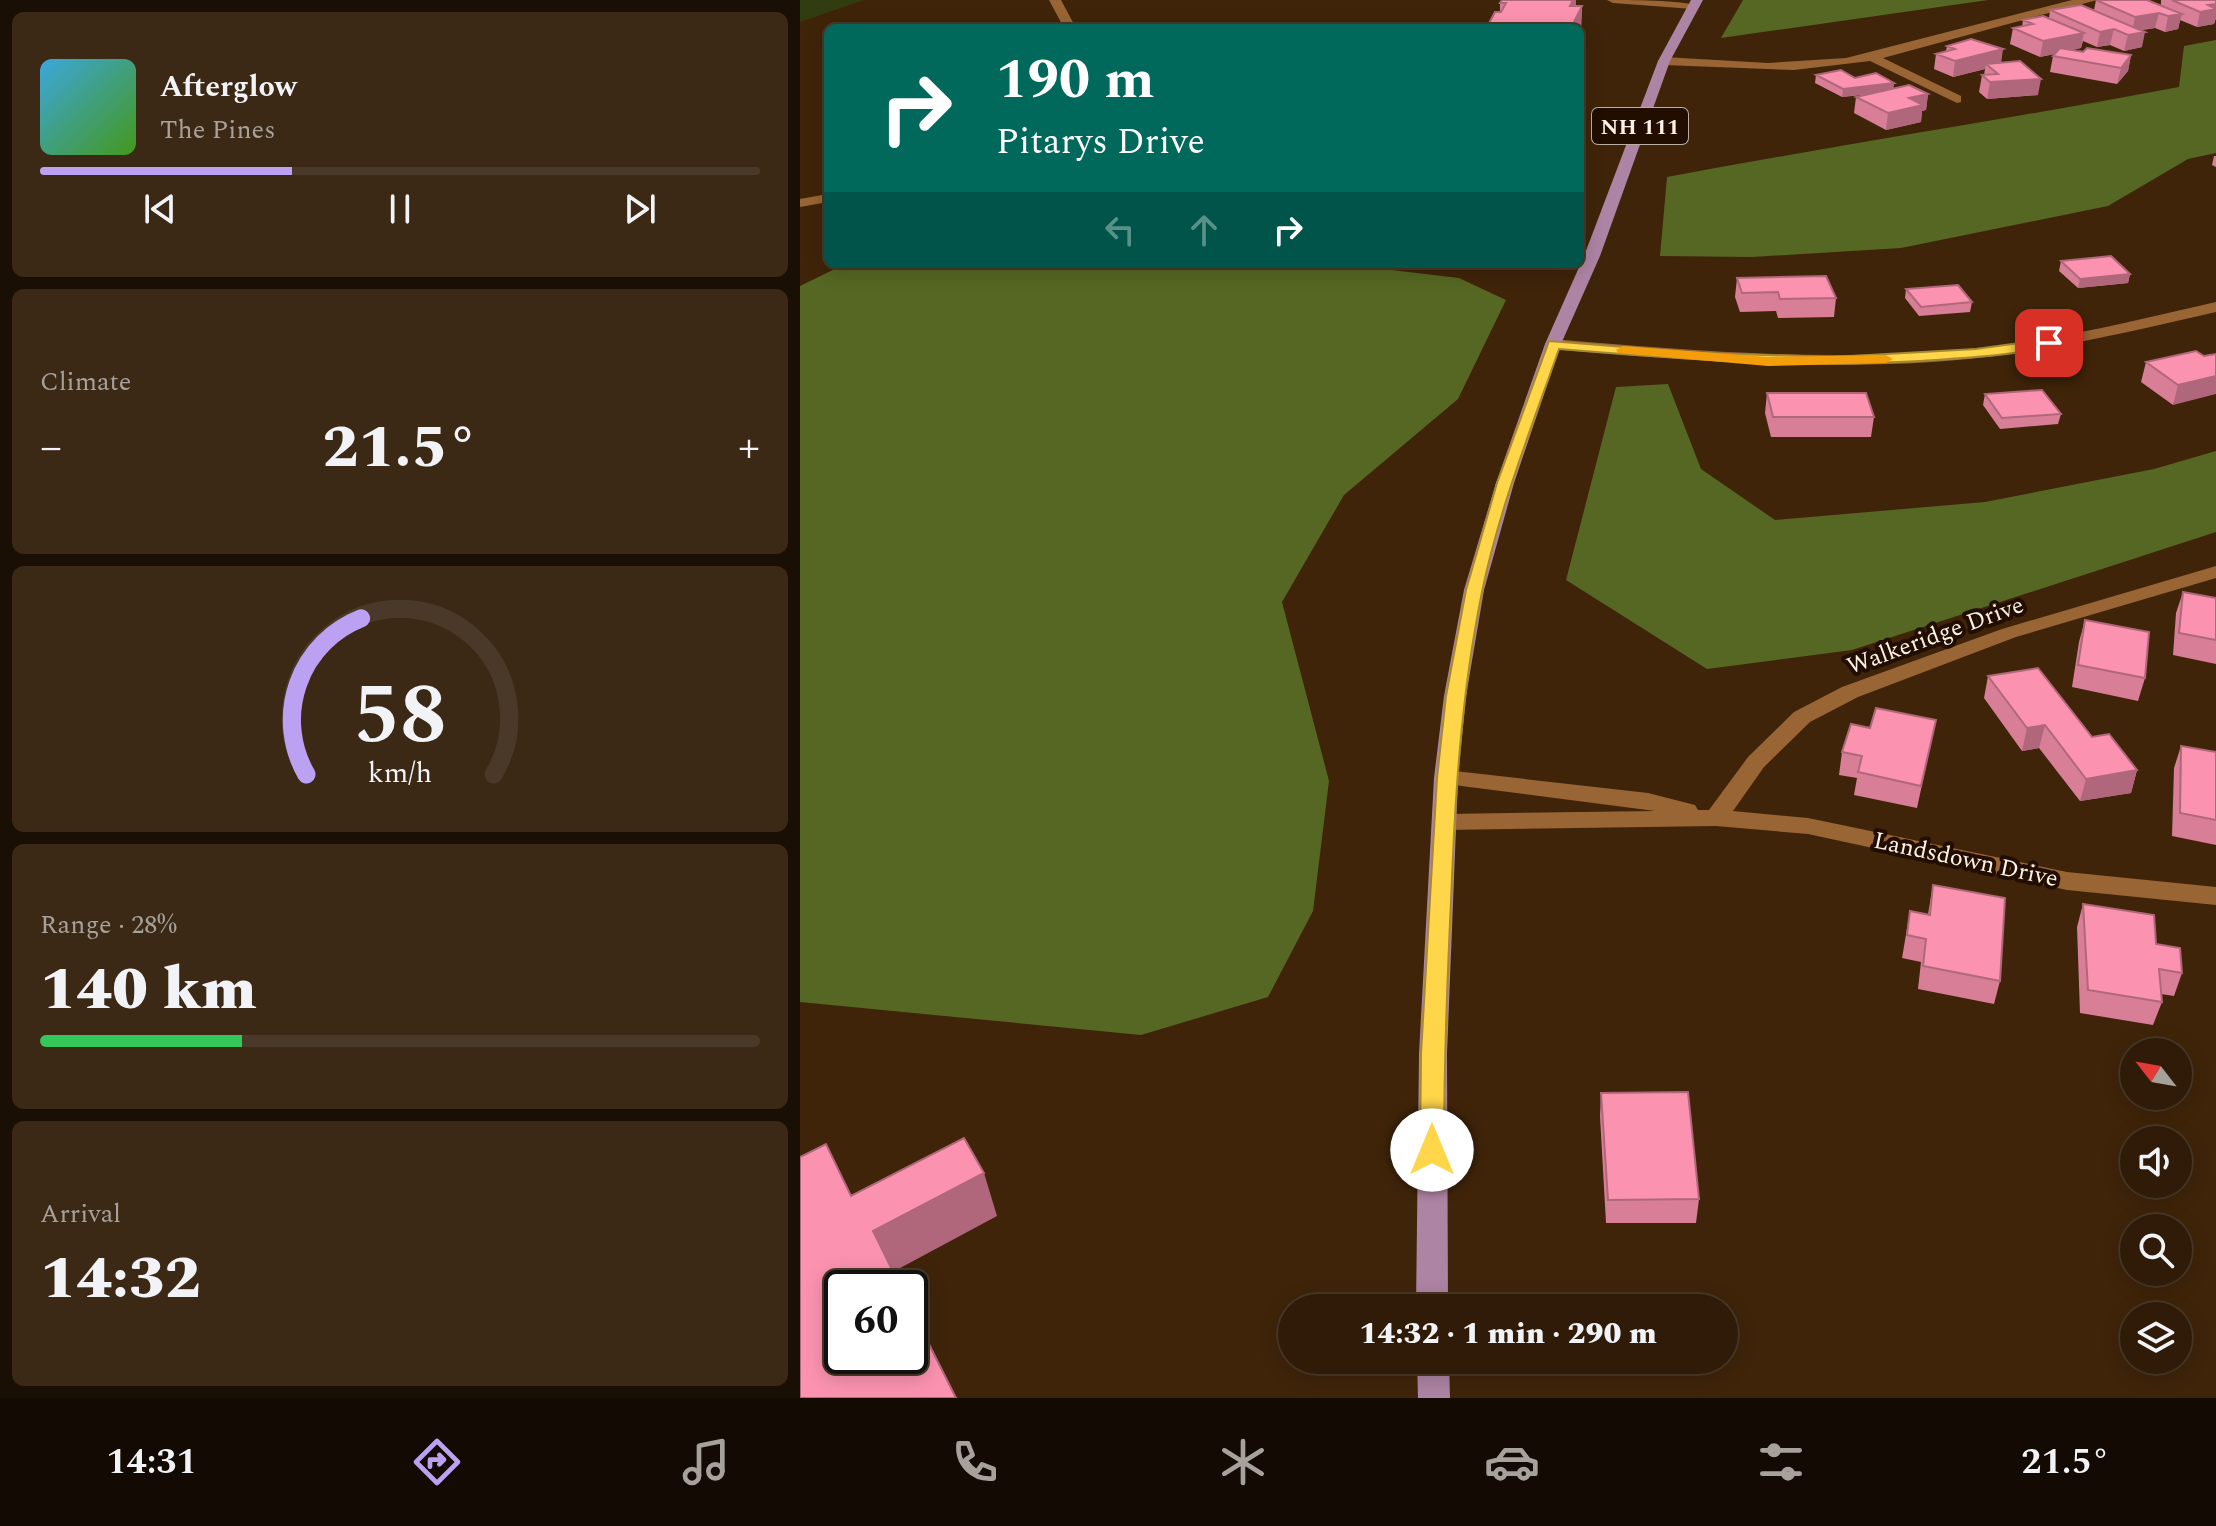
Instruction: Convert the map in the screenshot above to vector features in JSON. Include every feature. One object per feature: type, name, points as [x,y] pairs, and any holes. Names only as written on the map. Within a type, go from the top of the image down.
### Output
[{"type":"main road","name":"NH 111","points":[[1586,255],[1664,61],[1695,3]]},
{"type":"main road","name":"NH 111","points":[[1432,1294],[1433,1054],[1446,778],[1455,696],[1474,590],[1505,483],[1581,268]]},
{"type":"main road","points":[[1433,1374],[1434,1398]]},
{"type":"street","points":[[1055,0],[1068,24]]},
{"type":"street","points":[[1613,0],[1695,3]]},
{"type":"street","points":[[1664,61],[1771,67],[1828,64],[1872,57],[2052,7],[2091,0]]},
{"type":"street","points":[[1872,57],[1957,99]]},
{"type":"street","points":[[800,203],[824,199]]},
{"type":"street","points":[[1553,344],[1768,361],[1897,359],[2049,343],[2216,307]]},
{"type":"street","name":"Walkeridge Drive","points":[[1716,818],[1756,762],[1802,717],[1850,692],[2009,633],[2216,572]]},
{"type":"street","name":"Landsdown Drive","points":[[1446,778],[1648,801],[1716,818]]},
{"type":"street","name":"Landsdown Drive","points":[[1445,822],[1716,818],[1808,826],[2067,881],[2216,896]]},
{"type":"green space","points":[[800,0],[864,0],[800,22]]},
{"type":"green space","points":[[1743,0],[1988,0],[1721,38]]},
{"type":"green space","points":[[2216,40],[2216,153],[2188,159],[2108,206],[1901,248],[1752,257],[1660,256],[1667,177],[2179,87],[2184,46]]},
{"type":"green space","points":[[837,268],[1375,268],[1459,278],[1506,300],[1458,399],[1344,495],[1282,602],[1329,781],[1313,911],[1268,997],[1141,1035],[800,1002],[800,286]]},
{"type":"green space","points":[[1668,384],[1701,469],[1775,520],[1985,502],[2154,469],[2216,451],[2216,532],[1852,650],[1707,669],[1566,580],[1616,387]]},
{"type":"building","points":[[1502,0],[1573,0],[1570,6],[1582,6],[1573,24],[1489,24],[1495,12],[1501,12],[1506,3],[1500,3]]},
{"type":"building","points":[[2096,0],[2147,0],[2182,14],[2168,16],[2159,13],[2135,17]]},
{"type":"building","points":[[2172,0],[2216,0],[2216,4],[2208,5],[2216,9],[2200,12]]},
{"type":"building","points":[[2081,5],[2145,32],[2128,35],[2114,29],[2100,32],[2050,10]]},
{"type":"building","points":[[2043,16],[2084,33],[2043,41],[2013,28],[2033,24],[2023,20]]},
{"type":"building","points":[[1971,39],[2003,49],[1955,61],[1936,54],[1955,49],[1947,46]]},
{"type":"building","points":[[2060,48],[2083,52],[2087,48],[2131,55],[2121,68],[2053,56]]},
{"type":"building","points":[[2020,61],[2041,79],[1990,82],[1982,75],[1998,74],[1986,64]]},
{"type":"building","points":[[1841,70],[1855,78],[1876,73],[1894,83],[1843,89],[1816,75]]},
{"type":"building","points":[[1909,85],[1928,94],[1909,98],[1923,105],[1888,113],[1856,97]]},
{"type":"building","points":[[2111,256],[2130,274],[2080,279],[2061,261]]},
{"type":"building","points":[[1826,276],[1836,298],[1780,299],[1778,292],[1742,293],[1737,278]]},
{"type":"building","points":[[1958,285],[1972,302],[1921,307],[1906,289]]},
{"type":"building","points":[[2196,351],[2204,356],[2216,354],[2216,376],[2178,385],[2146,362]]},
{"type":"building","points":[[2042,390],[2061,414],[2002,418],[1985,394]]},
{"type":"building","points":[[1767,393],[1866,393],[1874,417],[1773,417]]},
{"type":"building","points":[[2183,592],[2216,598],[2216,640],[2179,633]]},
{"type":"building","points":[[2085,620],[2149,632],[2145,678],[2078,665]]},
{"type":"building","points":[[2038,668],[2092,737],[2109,734],[2137,770],[2086,779],[2045,725],[2027,728],[1988,676]]},
{"type":"building","points":[[1876,708],[1936,720],[1921,786],[1858,772],[1862,756],[1842,752],[1851,724],[1870,728]]},
{"type":"building","points":[[2181,746],[2216,752],[2216,820],[2180,813]]},
{"type":"building","points":[[1933,885],[2005,898],[2000,981],[1923,966],[1926,939],[1907,935],[1910,911],[1930,915]]},
{"type":"building","points":[[2083,904],[2154,915],[2156,944],[2180,948],[2182,973],[2159,969],[2162,1002],[2088,990]]},
{"type":"building","points":[[1688,1092],[1699,1199],[1608,1200],[1601,1093]]},
{"type":"building","points":[[964,1138],[984,1173],[873,1231],[892,1270],[824,1270],[824,1374],[928,1374],[928,1342],[956,1398],[800,1398],[800,1157],[826,1144],[851,1196]]},
{"type":"slow traffic","points":[[1623,350],[1768,361],[1886,359]]},
{"type":"route","points":[[1432,1150],[1433,1054],[1446,778],[1455,696],[1474,590],[1505,483],[1553,344],[1700,357],[1833,361],[1976,353],[2049,343]]}]
